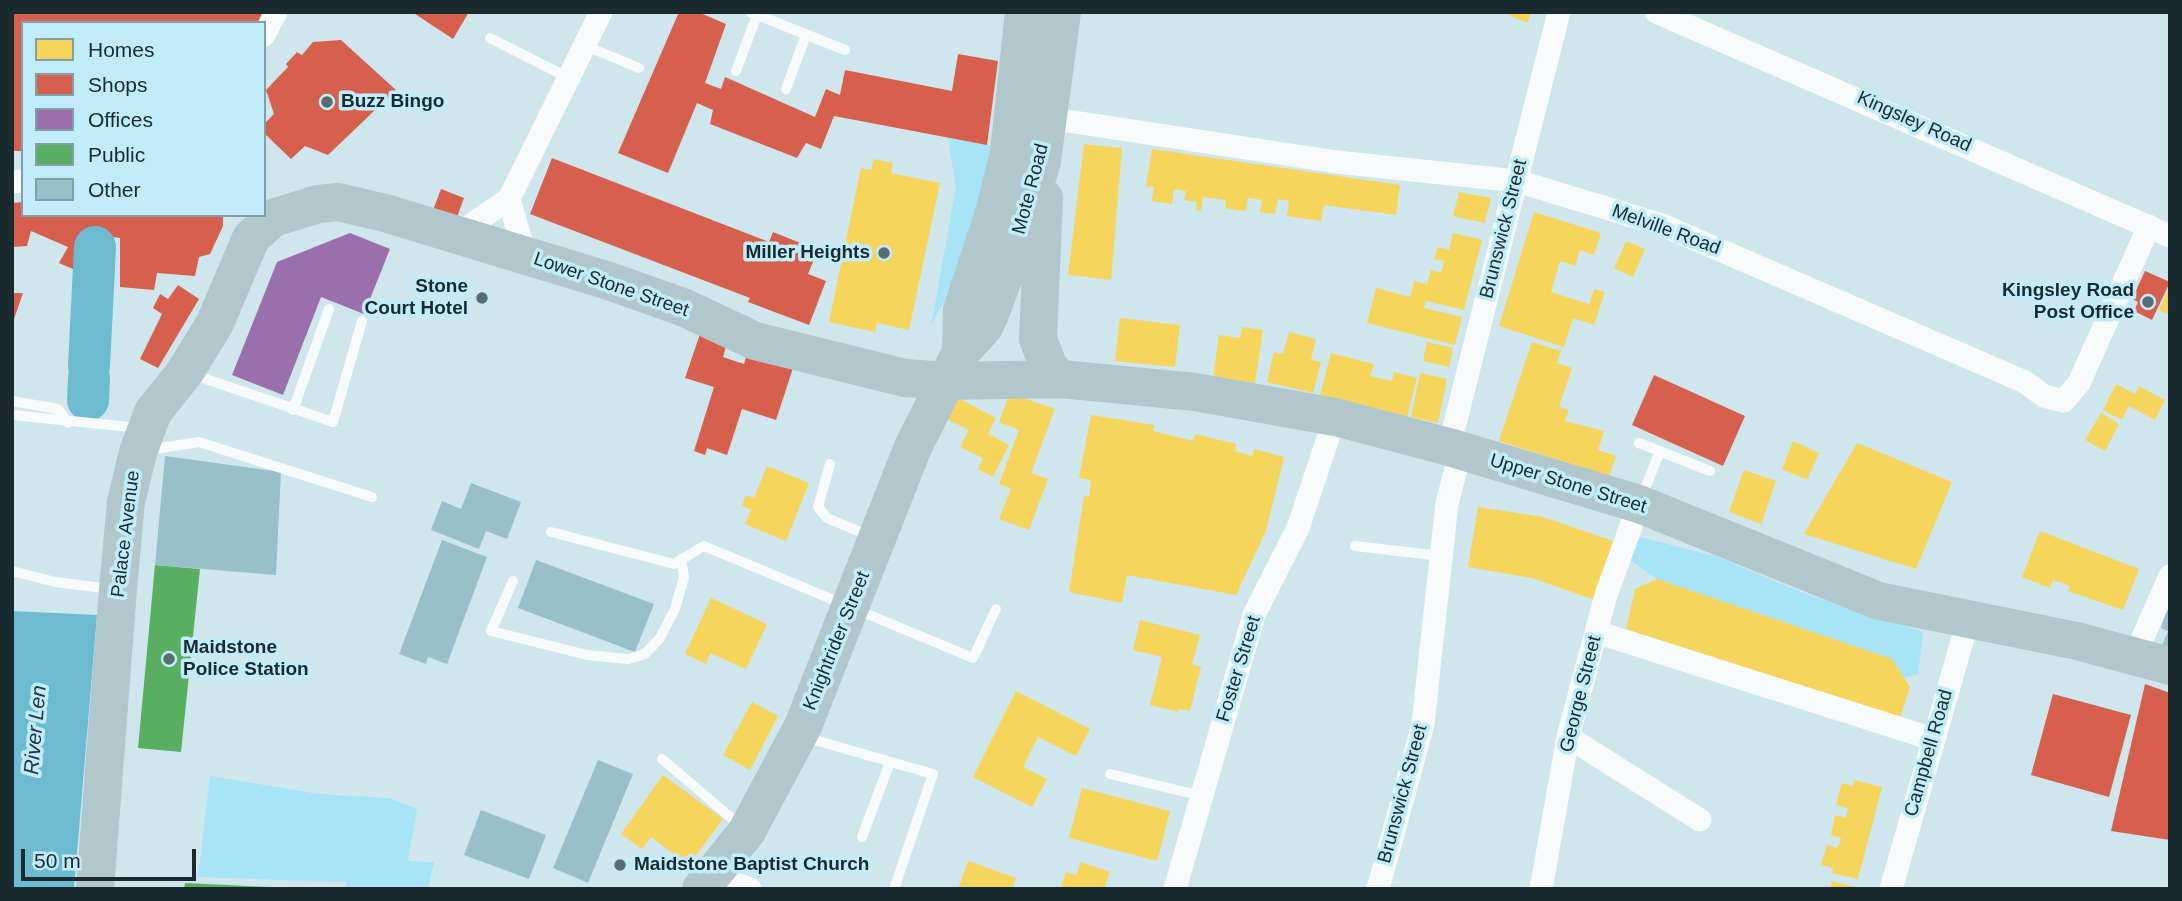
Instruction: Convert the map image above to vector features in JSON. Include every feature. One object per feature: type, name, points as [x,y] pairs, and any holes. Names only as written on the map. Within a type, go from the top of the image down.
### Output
[{"type":"highway","name":"Mote Road","points":[[955,366],[985,327],[1042,161],[1062,12]]},
{"type":"highway","name":"Mote Road","points":[[955,366],[962,310],[995,210],[1009,153],[1022,13]]},
{"type":"highway","points":[[1042,161],[1045,219],[1036,323],[1038,339],[1049,368],[1061,379]]},
{"type":"highway","name":"Lower Stone Street","points":[[269,212],[338,202],[525,255],[685,308],[755,341],[897,376],[955,366]]},
{"type":"highway","name":"Palace Avenue","points":[[95,889],[126,502],[142,440],[153,412],[185,372],[225,302],[251,238],[266,217]]},
{"type":"highway","name":"Upper Stone Street","points":[[955,366],[1195,393],[1335,417],[1455,449],[1639,504],[1879,600],[1969,617],[2152,660]]},
{"type":"highway","name":"Knightrider Street","points":[[707,882],[747,831],[798,735],[913,447],[955,366]]},
{"type":"street","points":[[266,31],[276,12]]},
{"type":"street","points":[[456,234],[509,199],[601,12]]},
{"type":"street","name":"Brunswick Street","points":[[1378,889],[1423,724],[1455,449],[1559,12]]},
{"type":"street","name":"Kingsley Road","points":[[1656,12],[2170,236]]},
{"type":"street","name":"Melville Road","points":[[1048,118],[1337,162],[1517,181],[1662,225],[2025,382],[2044,396],[2064,401],[2079,383],[2149,226]]},
{"type":"street","points":[[509,199],[525,255]]},
{"type":"street","name":"Foster Street","points":[[1175,889],[1254,615],[1298,528],[1335,417]]},
{"type":"street","name":"George Street","points":[[1541,889],[1568,737],[1606,595],[1639,504]]},
{"type":"street","points":[[2152,660],[2170,576]]},
{"type":"street","name":"Campbell Road","points":[[1891,889],[1969,617]]},
{"type":"street","points":[[1596,632],[1933,739]]},
{"type":"street","points":[[1568,737],[1700,820]]},
{"type":"street","points":[[707,882],[750,889]]},
{"type":"lane","points":[[736,71],[753,14],[845,50]]},
{"type":"lane","points":[[786,89],[806,35]]},
{"type":"lane","points":[[490,38],[570,79]]},
{"type":"lane","points":[[586,46],[639,68]]},
{"type":"lane","points":[[293,410],[329,309]]},
{"type":"lane","points":[[185,372],[333,422],[362,321]]},
{"type":"lane","points":[[12,401],[58,409],[68,423]]},
{"type":"lane","points":[[12,415],[68,423],[142,440],[199,442],[372,497]]},
{"type":"lane","points":[[1639,443],[1710,471]]},
{"type":"lane","points":[[1639,504],[1660,451]]},
{"type":"lane","points":[[830,464],[818,507],[827,518],[877,540]]},
{"type":"lane","points":[[551,532],[674,564],[704,545],[973,658],[996,609]]},
{"type":"lane","points":[[1355,546],[1441,556]]},
{"type":"lane","points":[[513,581],[491,631],[587,654],[628,659],[645,654],[660,638],[675,608],[684,578],[681,559]]},
{"type":"lane","points":[[12,571],[55,582],[118,589]]},
{"type":"lane","points":[[798,735],[933,774],[894,889]]},
{"type":"lane","points":[[662,759],[747,831]]},
{"type":"lane","points":[[862,837],[890,762]]},
{"type":"lane","points":[[1110,774],[1202,796]]},
{"type":"shaded area","points":[[948,138],[1006,148],[983,227],[931,326],[956,187]]},
{"type":"shaded area","points":[[1636,536],[1718,557],[1800,592],[1923,632],[1918,674],[1904,678],[1892,659],[1657,579],[1629,559]]},
{"type":"shaded area","points":[[210,776],[318,794],[390,798],[417,809],[408,861],[434,862],[428,889],[346,889],[346,882],[198,877]]},
{"type":"water","points":[[12,611],[97,615],[74,889],[12,889]]},
{"type":"building: Homes","points":[[1503,12],[1532,12],[1527,23]]},
{"type":"building: Homes","points":[[1084,144],[1122,148],[1111,280],[1068,275]]},
{"type":"building: Homes","points":[[1152,149],[1400,185],[1396,215],[1324,205],[1321,221],[1287,216],[1289,201],[1278,199],[1275,214],[1260,212],[1262,200],[1248,198],[1246,211],[1225,208],[1226,200],[1203,197],[1201,211],[1196,210],[1197,202],[1184,200],[1186,191],[1174,189],[1172,204],[1152,201],[1154,187],[1146,186]]},
{"type":"building: Homes","name":"Miller Heights","points":[[874,159],[893,163],[891,173],[940,183],[909,330],[877,323],[875,332],[829,322],[861,168],[871,170]]},
{"type":"building: Homes","points":[[1459,192],[1491,198],[1485,223],[1453,216]]},
{"type":"building: Homes","points":[[1534,212],[1601,233],[1594,255],[1580,250],[1575,266],[1560,261],[1551,292],[1589,304],[1594,289],[1605,292],[1594,325],[1573,318],[1564,347],[1499,326]]},
{"type":"building: Homes","points":[[1453,233],[1482,240],[1464,310],[1426,301],[1424,308],[1462,317],[1455,345],[1367,323],[1376,288],[1410,297],[1414,281],[1427,284],[1431,270],[1441,273],[1444,261],[1434,259],[1438,247],[1449,250]]},
{"type":"building: Homes","points":[[1626,241],[1645,249],[1633,277],[1614,268]]},
{"type":"building: Homes","points":[[2170,286],[2170,315],[2159,310]]},
{"type":"building: Homes","points":[[1120,318],[1180,325],[1175,367],[1115,361]]},
{"type":"building: Homes","points":[[1242,327],[1263,330],[1255,383],[1213,377],[1219,335],[1240,338]]},
{"type":"building: Homes","points":[[1289,332],[1316,339],[1311,360],[1321,362],[1313,393],[1267,382],[1274,352],[1283,354]]},
{"type":"building: Homes","points":[[1427,342],[1453,348],[1449,367],[1423,361]]},
{"type":"building: Homes","points":[[1532,342],[1561,351],[1557,363],[1572,368],[1559,407],[1569,410],[1565,421],[1604,431],[1598,450],[1616,456],[1609,476],[1499,441]]},
{"type":"building: Homes","points":[[1331,353],[1374,364],[1370,376],[1392,381],[1394,372],[1417,378],[1407,417],[1320,395]]},
{"type":"building: Homes","points":[[1420,373],[1447,379],[1438,423],[1411,417]]},
{"type":"building: Homes","points":[[2116,384],[2135,394],[2139,386],[2165,400],[2155,420],[2129,406],[2122,420],[2103,410]]},
{"type":"building: Homes","points":[[1010,393],[1055,409],[1031,473],[1048,479],[1029,530],[999,519],[1011,489],[999,484],[1019,430],[999,422]]},
{"type":"building: Homes","points":[[958,398],[996,418],[988,434],[1009,445],[993,477],[978,469],[983,458],[960,447],[969,430],[947,419]]},
{"type":"building: Homes","points":[[2101,413],[2119,424],[2105,451],[2085,440]]},
{"type":"building: Homes","points":[[1091,415],[1154,425],[1153,431],[1193,441],[1195,434],[1236,444],[1235,451],[1252,456],[1254,449],[1284,457],[1266,531],[1236,595],[1127,575],[1122,603],[1069,592],[1084,495],[1089,497],[1091,480],[1079,478]]},
{"type":"building: Homes","points":[[1793,441],[1819,453],[1807,480],[1782,469]]},
{"type":"building: Homes","points":[[1857,443],[1952,482],[1916,569],[1804,534]]},
{"type":"building: Homes","points":[[767,466],[809,483],[786,541],[745,524],[751,510],[742,506],[746,495],[754,498]]},
{"type":"building: Homes","points":[[1744,470],[1776,481],[1761,524],[1729,512]]},
{"type":"building: Homes","points":[[1478,507],[1543,517],[1619,543],[1598,601],[1532,578],[1468,567]]},
{"type":"building: Homes","points":[[2040,531],[2139,569],[2123,610],[2068,591],[2070,586],[2053,580],[2050,588],[2022,577]]},
{"type":"building: Homes","points":[[1657,579],[1892,659],[1910,687],[1900,718],[1626,629],[1635,589]]},
{"type":"building: Homes","points":[[711,598],[767,624],[746,669],[710,653],[706,664],[685,654]]},
{"type":"building: Homes","points":[[1140,620],[1200,635],[1192,664],[1201,667],[1190,711],[1179,709],[1178,712],[1150,705],[1162,657],[1133,650]]},
{"type":"building: Homes","points":[[1016,691],[1090,729],[1076,756],[1038,737],[1023,767],[1047,779],[1032,807],[973,777]]},
{"type":"building: Homes","points":[[752,702],[778,716],[750,770],[723,755]]},
{"type":"building: Homes","points":[[2167,753],[2170,754],[2170,791],[2155,786]]},
{"type":"building: Homes","points":[[663,775],[723,819],[689,865],[651,837],[642,849],[621,834]]},
{"type":"building: Homes","points":[[1854,780],[1882,787],[1858,879],[1832,873],[1833,868],[1821,865],[1827,845],[1837,848],[1840,843],[1841,838],[1831,835],[1835,815],[1846,818],[1848,808],[1836,805],[1842,783],[1853,786]]},
{"type":"building: Homes","points":[[1082,788],[1170,811],[1157,861],[1069,838]]},
{"type":"building: Homes","points":[[968,861],[1016,878],[1012,889],[958,889]]},
{"type":"building: Homes","points":[[1081,862],[1110,872],[1104,889],[1060,889],[1066,872],[1076,875]]},
{"type":"building: Homes","points":[[1832,881],[1859,888],[1859,889],[1830,889]]},
{"type":"building: Shops","points":[[12,12],[265,12],[261,21],[21,21],[21,151],[12,151]]},
{"type":"building: Shops","points":[[412,12],[469,12],[453,39]]},
{"type":"building: Shops","points":[[679,12],[698,12],[726,24],[705,83],[721,89],[725,77],[815,117],[826,89],[840,95],[845,70],[952,91],[958,54],[998,61],[987,145],[834,116],[821,149],[806,143],[797,158],[710,124],[713,110],[697,103],[668,173],[618,153]]},
{"type":"building: Shops","name":"Buzz Bingo","points":[[341,40],[396,90],[328,155],[305,146],[291,159],[266,135],[266,122],[274,114],[266,90],[288,67],[286,64],[297,52],[302,55],[313,42]]},
{"type":"building: Shops","points":[[552,158],[769,242],[773,232],[818,250],[808,274],[826,281],[809,325],[748,302],[750,298],[530,214]]},
{"type":"building: Shops","points":[[441,189],[464,198],[455,222],[432,213]]},
{"type":"building: Shops","points":[[21,202],[21,217],[223,217],[223,226],[210,254],[199,257],[195,276],[157,273],[154,290],[120,287],[120,238],[91,234],[73,269],[59,263],[68,247],[31,231],[27,246],[12,247],[12,203]]},
{"type":"building: Shops","points":[[2145,271],[2170,282],[2152,320],[2134,311],[2138,302],[2132,299]]},
{"type":"building: Shops","points":[[178,285],[199,299],[158,368],[140,359],[162,314],[153,308],[160,294],[168,299]]},
{"type":"building: Shops","points":[[12,293],[23,293],[13,322],[12,322]]},
{"type":"building: Shops","points":[[700,334],[727,343],[723,357],[744,364],[747,353],[793,368],[776,420],[742,409],[727,455],[707,448],[705,455],[694,451],[714,387],[685,378]]},
{"type":"building: Shops","points":[[1654,375],[1745,416],[1723,466],[1632,425]]},
{"type":"building: Shops","points":[[2145,684],[2170,693],[2170,840],[2111,831]]},
{"type":"building: Shops","points":[[2053,694],[2131,715],[2109,797],[2031,775]]},
{"type":"building: Offices","points":[[350,233],[390,249],[364,314],[321,297],[283,395],[232,375],[277,262]]},
{"type":"building: Public","name":"Maidstone Police Station","points":[[155,565],[200,569],[181,752],[138,748]]},
{"type":"building: Public","points":[[185,883],[268,887],[268,889],[184,889]]},
{"type":"building: Other","points":[[165,456],[281,472],[276,575],[155,565]]},
{"type":"building: Other","points":[[471,483],[521,502],[507,539],[486,531],[479,549],[431,530],[442,501],[461,509]]},
{"type":"building: Other","points":[[442,540],[487,557],[447,664],[428,657],[426,664],[399,654]]},
{"type":"building: Other","points":[[536,560],[654,604],[635,652],[518,608]]},
{"type":"building: Other","points":[[2167,609],[2170,610],[2170,649],[2162,646],[2168,631],[2161,628]]},
{"type":"building: Other","points":[[598,760],[633,774],[588,883],[553,868]]},
{"type":"building: Other","points":[[481,810],[546,835],[529,879],[464,855]]},
{"type":"waterway","name":"River Len","points":[[89,366],[95,247]]},
{"type":"waterway","name":"River Len","points":[[88,400],[89,378]]},
{"type":"place","name":"Buzz Bingo","points":[[327,102]]},
{"type":"place","name":"Miller Heights","points":[[884,253]]},
{"type":"place","name":"Stone Court Hotel","points":[[482,298]]},
{"type":"place","name":"Kingsley Road Post Office","points":[[2148,302]]},
{"type":"place","name":"Maidstone Police Station","points":[[169,659]]},
{"type":"place","name":"Maidstone Baptist Church","points":[[620,865]]}]
